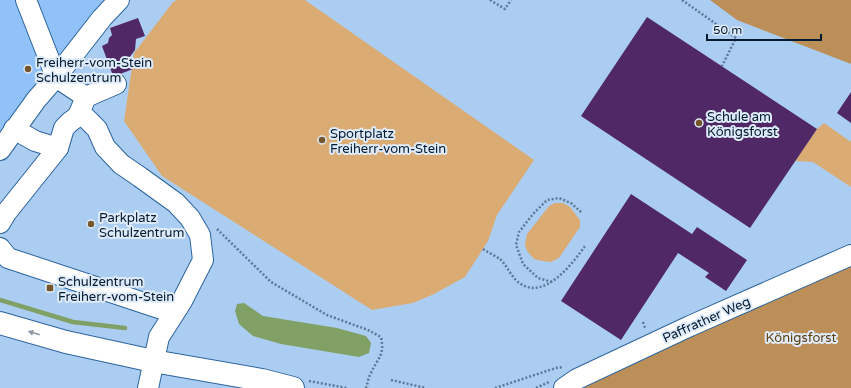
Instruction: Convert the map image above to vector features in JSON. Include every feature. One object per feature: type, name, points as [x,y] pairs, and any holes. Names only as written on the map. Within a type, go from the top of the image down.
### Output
[{"type":"main road","points":[[0,323],[66,342],[150,374],[254,379],[293,388]]},
{"type":"main road","points":[[0,338],[42,350],[150,374],[243,388]]},
{"type":"street","points":[[26,0],[56,77],[86,97]]},
{"type":"street","points":[[0,150],[14,129],[102,18],[119,0]]},
{"type":"street","points":[[86,97],[116,84]]},
{"type":"street","points":[[0,223],[6,212],[58,148],[64,128],[70,122],[81,116],[86,97]]},
{"type":"street","points":[[81,116],[97,129],[105,147],[121,164],[176,203],[190,218],[200,235],[203,260],[182,301],[159,337],[150,374]]},
{"type":"street","points":[[14,129],[34,141],[58,148]]},
{"type":"street","points":[[0,248],[8,258],[174,313]]},
{"type":"street","name":"Paffrather Weg","points":[[564,388],[577,379],[690,326],[851,255]]},
{"type":"path","points":[[490,0],[505,9],[511,0]]},
{"type":"path","points":[[682,0],[736,38],[722,66]]},
{"type":"path","points":[[552,282],[538,278],[524,264],[516,245],[519,232],[547,200],[559,198],[571,203],[582,212]]},
{"type":"path","points":[[215,227],[271,282],[327,315],[368,330],[381,337],[383,348],[379,360],[370,374],[366,388]]},
{"type":"path","points":[[483,249],[501,260],[520,284],[534,289],[552,282],[572,265],[585,246]]},
{"type":"path","points":[[391,380],[426,388]]},
{"type":"shaded area","name":"Freiherr-vom-Stein Schulzentrum","points":[[0,0],[129,0],[74,62],[40,77],[0,134]]},
{"type":"shaded area","name":"Sportplatz Freiherr-vom-Stein","points":[[177,0],[305,0],[534,160],[497,215],[488,241],[465,277],[434,294],[413,303],[372,310],[162,176],[124,121],[134,53],[173,2]]},
{"type":"shaded area","points":[[824,123],[851,142],[851,187],[813,162],[795,161],[817,129]]},
{"type":"shaded area","points":[[555,203],[563,203],[570,207],[580,220],[580,227],[559,258],[551,262],[534,259],[527,251],[525,245],[527,234],[549,206]]},
{"type":"shaded area","points":[[244,303],[263,316],[337,328],[366,336],[371,343],[369,353],[359,357],[281,344],[253,336],[239,324],[235,311],[237,304]]},
{"type":"green space","points":[[710,0],[851,0],[851,64],[737,20]]},
{"type":"green space","name":"Königsforst","points":[[851,262],[851,388],[576,388]]},
{"type":"building","name":"Schule am Königsforst","points":[[647,17],[817,129],[750,228],[581,116]]},
{"type":"building","points":[[138,18],[145,36],[136,39],[135,50],[129,58],[133,69],[120,74],[112,73],[102,46],[108,43],[109,38],[112,35],[110,28]]},
{"type":"building","points":[[851,92],[851,123],[837,113]]},
{"type":"building","points":[[631,194],[692,234],[697,227],[747,260],[726,291],[705,277],[709,273],[678,253],[621,340],[561,301]]},
{"type":"waterway","points":[[0,300],[73,322],[125,328]]},
{"type":"place","name":"Freiherr-vom-Stein Schulzentrum","points":[[28,69]]},
{"type":"place","name":"Schule am Königsforst","points":[[699,123]]},
{"type":"place","name":"Sportplatz Freiherr-vom-Stein","points":[[322,140]]},
{"type":"place","name":"Parkplatz Schulzentrum","points":[[91,224]]},
{"type":"place","name":"Schulzentrum Freiherr-vom-Stein","points":[[50,288]]}]
